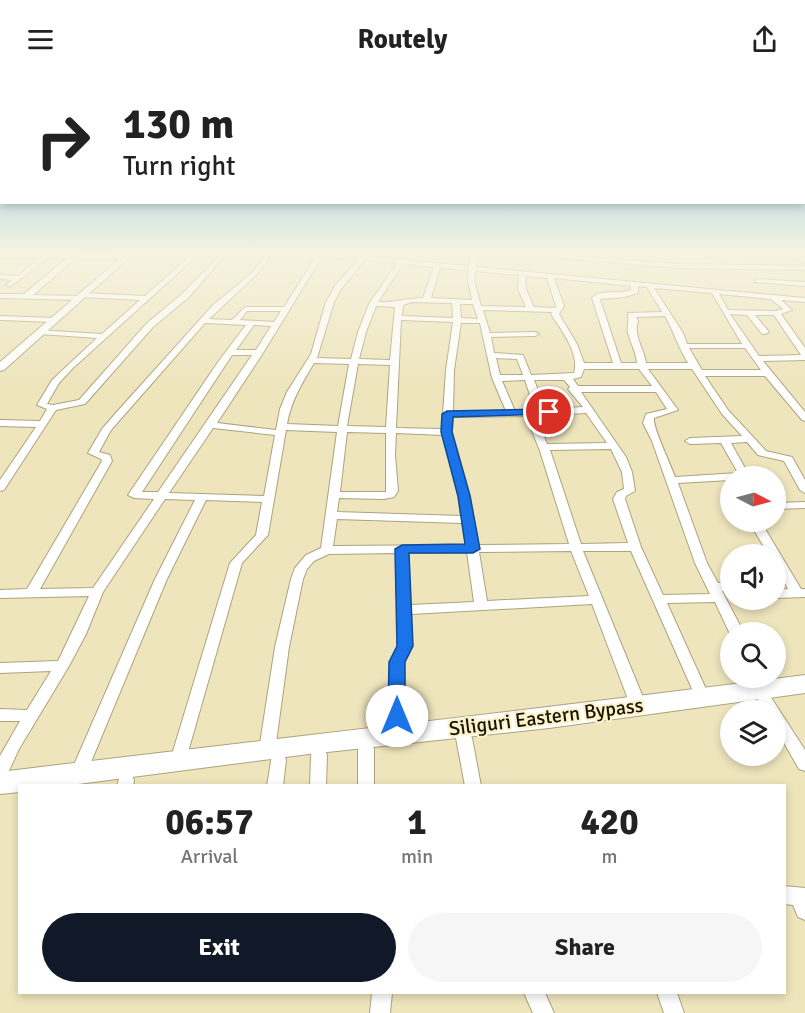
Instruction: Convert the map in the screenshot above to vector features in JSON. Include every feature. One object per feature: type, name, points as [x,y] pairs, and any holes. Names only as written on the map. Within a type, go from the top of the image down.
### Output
[{"type":"main road","name":"Siliguri Eastern Bypass","points":[[0,783],[77,780],[126,783],[397,734],[703,698],[768,699],[805,684]]},
{"type":"main road","name":"Siliguri Eastern Bypass","points":[[77,780],[178,761],[273,755],[319,755],[805,694]]},
{"type":"main road","points":[[0,795],[18,793]]},
{"type":"street","points":[[0,368],[78,299]]},
{"type":"street","points":[[145,299],[70,366],[50,389],[42,405],[53,408],[82,402],[150,325],[182,299]]},
{"type":"street","points":[[31,594],[107,461],[106,457],[93,453],[107,429],[226,299]]},
{"type":"street","points":[[0,772],[30,716],[62,666],[97,592],[259,353],[292,299]]},
{"type":"street","points":[[178,761],[236,563],[262,535],[280,430],[292,392],[319,342],[332,299]]},
{"type":"street","points":[[327,550],[354,362],[362,332],[377,299]]},
{"type":"street","points":[[476,299],[496,378],[512,414]]},
{"type":"street","points":[[526,299],[531,310]]},
{"type":"street","points":[[373,304],[388,305],[426,300],[456,301],[531,310],[555,310],[560,306],[556,299]]},
{"type":"street","points":[[596,299],[618,366]]},
{"type":"street","points":[[658,299],[714,398],[764,455],[788,459],[801,471],[805,489]]},
{"type":"street","points":[[715,299],[767,373],[805,418]]},
{"type":"street","points":[[725,312],[776,313],[788,310],[775,299]]},
{"type":"street","points":[[789,299],[805,300]]},
{"type":"street","points":[[792,299],[805,308]]},
{"type":"street","points":[[456,301],[457,320],[447,432],[468,520],[482,606]]},
{"type":"street","points":[[335,495],[390,495],[393,491],[391,430],[399,303]]},
{"type":"street","points":[[234,322],[245,309],[285,309]]},
{"type":"street","points":[[496,378],[578,375],[580,366],[577,353],[555,310]]},
{"type":"street","points":[[750,313],[765,332]]},
{"type":"street","points":[[759,359],[805,355],[801,343],[776,313]]},
{"type":"street","points":[[668,314],[631,314],[634,323],[631,330],[638,346],[642,366],[673,410],[650,416],[647,419],[701,563],[731,622]]},
{"type":"street","points":[[0,318],[54,320]]},
{"type":"street","points":[[397,318],[483,321]]},
{"type":"street","points":[[203,321],[275,324]]},
{"type":"street","points":[[252,323],[134,495],[267,499]]},
{"type":"street","points":[[40,332],[102,336]]},
{"type":"street","points":[[486,335],[535,334]]},
{"type":"street","points":[[684,346],[748,346]]},
{"type":"street","points":[[230,352],[259,353]]},
{"type":"street","points":[[490,356],[520,357],[535,395]]},
{"type":"street","points":[[311,360],[394,363]]},
{"type":"street","points":[[580,366],[642,366],[767,373]]},
{"type":"street","points":[[567,377],[587,410],[614,446],[627,472],[630,491],[619,496],[635,548],[703,698]]},
{"type":"street","points":[[573,389],[658,389]]},
{"type":"street","points":[[0,488],[53,408]]},
{"type":"street","points":[[447,414],[512,414],[587,410]]},
{"type":"street","points":[[530,413],[576,548],[639,706]]},
{"type":"street","points":[[0,423],[41,423]]},
{"type":"street","points":[[211,425],[280,430],[447,432]]},
{"type":"street","points":[[690,441],[750,439]]},
{"type":"street","points":[[671,480],[745,476],[724,440]]},
{"type":"street","points":[[543,447],[614,446]]},
{"type":"street","points":[[77,780],[161,579],[202,497]]},
{"type":"street","points":[[786,506],[805,505]]},
{"type":"street","points":[[332,515],[468,520]]},
{"type":"street","points":[[274,784],[273,755],[282,647],[297,579],[301,568],[310,558],[327,550],[635,548]]},
{"type":"street","points":[[397,734],[397,662],[405,646],[402,549]]},
{"type":"street","points":[[786,572],[801,593]]},
{"type":"street","points":[[657,599],[720,591]]},
{"type":"street","points":[[0,594],[97,592]]},
{"type":"street","points":[[786,594],[801,593]]},
{"type":"street","points":[[404,610],[596,600]]},
{"type":"street","points":[[0,668],[62,666]]},
{"type":"street","points":[[768,699],[805,764]]},
{"type":"street","points":[[0,715],[30,716]]},
{"type":"street","points":[[464,738],[473,784]]},
{"type":"street","points":[[366,749],[366,784]]},
{"type":"street","points":[[318,784],[319,755]]},
{"type":"street","points":[[380,1013],[382,994]]},
{"type":"street","points":[[534,994],[544,1013]]},
{"type":"street","points":[[667,994],[674,1013]]},
{"type":"route","points":[[397,716],[397,662],[405,646],[402,549],[473,549],[464,496],[447,432],[447,414],[549,412]]}]
